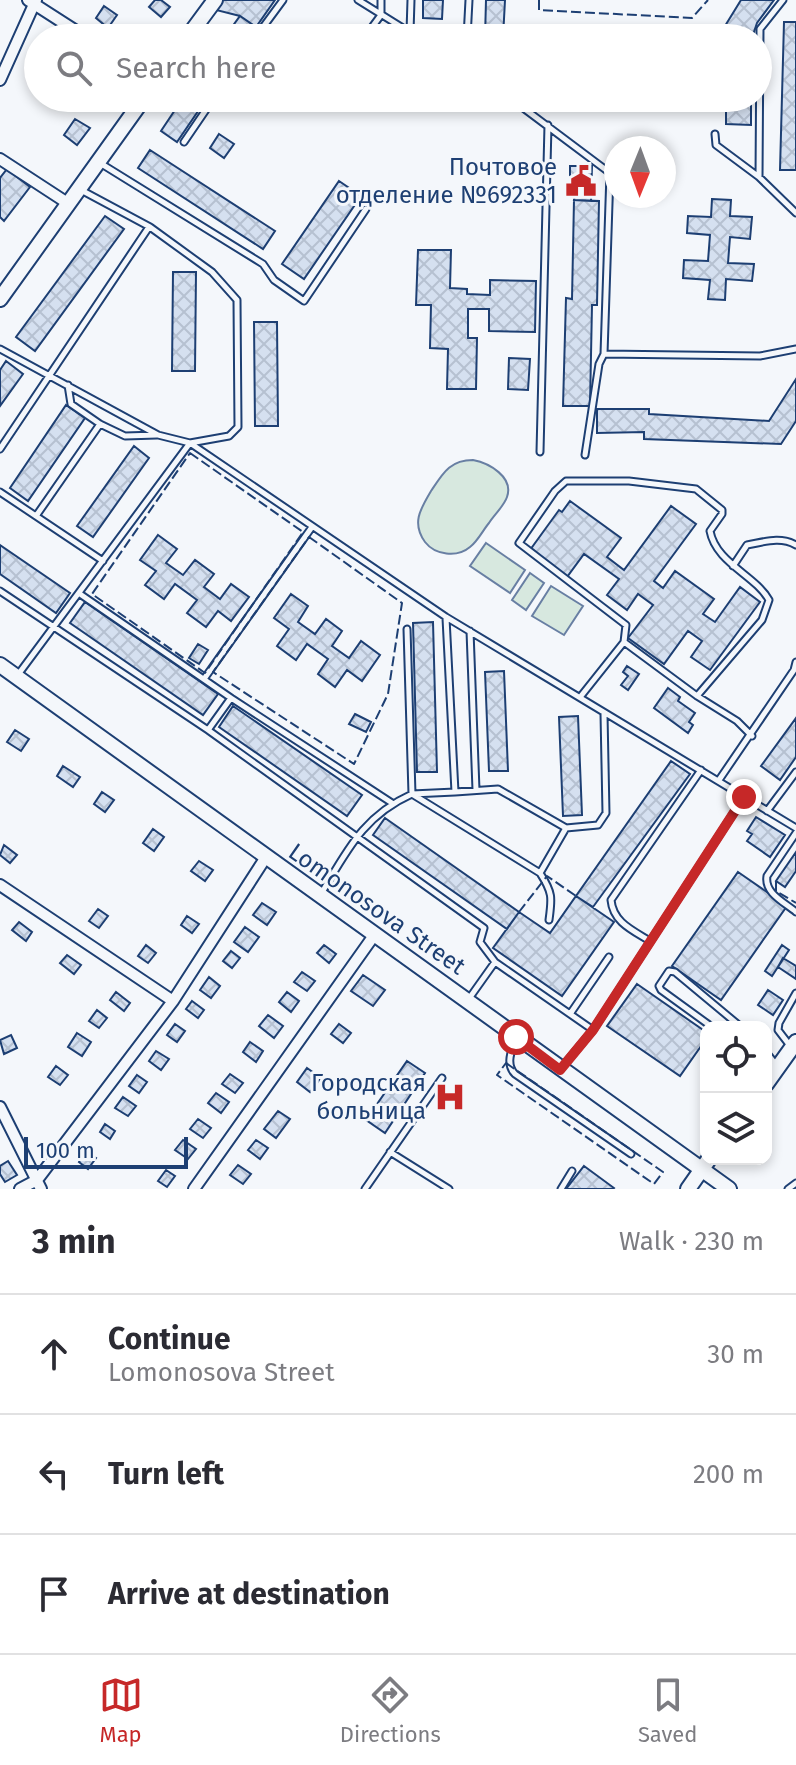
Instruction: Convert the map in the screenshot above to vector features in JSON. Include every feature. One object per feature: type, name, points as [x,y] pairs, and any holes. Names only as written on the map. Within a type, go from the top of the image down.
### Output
[{"type":"main road","points":[[197,24],[215,0]]},
{"type":"main road","points":[[69,204],[134,112]]},
{"type":"main road","points":[[0,299],[134,112]]},
{"type":"main road","name":"Lomonosova Street","points":[[0,665],[560,1070],[700,1160]]},
{"type":"main road","points":[[772,1076],[794,1045]]},
{"type":"main road","points":[[688,1189],[705,1165]]},
{"type":"main road","name":"Lomonosova Street","points":[[707,1165],[729,1189]]},
{"type":"street","points":[[0,80],[33,1],[67,24]]},
{"type":"street","points":[[0,159],[69,204]]},
{"type":"street","points":[[20,1189],[39,1184],[173,1001],[266,857]]},
{"type":"street","points":[[0,885],[173,1001]]},
{"type":"street","points":[[194,1189],[375,934]]},
{"type":"street","points":[[0,1107],[39,1184]]},
{"type":"lane","points":[[265,24],[283,0]]},
{"type":"lane","points":[[358,0],[396,24]]},
{"type":"lane","points":[[374,24],[381,15],[381,0]]},
{"type":"lane","points":[[410,24],[411,0]]},
{"type":"lane","points":[[468,24],[469,0]]},
{"type":"lane","points":[[764,24],[783,0]]},
{"type":"lane","points":[[184,142],[204,112]]},
{"type":"lane","points":[[530,112],[610,173],[604,354],[599,364],[585,455]]},
{"type":"lane","points":[[759,112],[759,177]]},
{"type":"lane","points":[[540,452],[548,125]]},
{"type":"lane","points":[[715,134],[716,145],[759,177],[796,213]]},
{"type":"lane","points":[[99,163],[263,264],[274,280],[304,301],[366,209]]},
{"type":"lane","points":[[17,677],[190,443],[229,436],[238,427],[237,300],[212,272],[150,227],[80,190]]},
{"type":"lane","points":[[0,449],[150,227]]},
{"type":"lane","points":[[0,349],[158,435],[190,443],[446,617],[581,696],[796,830],[766,882],[768,889],[796,912]]},
{"type":"lane","points":[[604,354],[760,356],[796,349]]},
{"type":"lane","points":[[67,384],[71,404],[100,424],[125,436],[158,435]]},
{"type":"lane","points":[[36,516],[100,424]]},
{"type":"lane","points":[[581,696],[624,642],[626,625],[519,543],[555,491],[566,481],[629,481],[696,489],[722,510],[710,531],[712,538],[733,566],[764,591],[769,600],[762,620],[697,696]]},
{"type":"lane","points":[[0,492],[103,561]]},
{"type":"lane","points":[[204,679],[313,526]]},
{"type":"lane","points":[[733,566],[747,545],[776,539],[796,545]]},
{"type":"lane","points":[[0,591],[208,730],[484,928],[480,942],[495,962],[593,1030]]},
{"type":"lane","points":[[80,594],[392,803]]},
{"type":"lane","points":[[446,617],[455,792]]},
{"type":"lane","points":[[407,629],[412,794]]},
{"type":"lane","points":[[470,631],[476,790]]},
{"type":"lane","points":[[624,642],[697,696],[737,721],[752,736]]},
{"type":"lane","points":[[719,780],[752,736],[796,662]]},
{"type":"lane","points":[[208,730],[231,698]]},
{"type":"lane","points":[[320,895],[356,837],[373,818],[392,803],[412,794],[498,789],[566,828],[598,825],[606,813],[604,713]]},
{"type":"lane","points":[[650,941],[621,923],[612,910],[611,900],[701,770]]},
{"type":"lane","points":[[767,811],[796,772]]},
{"type":"lane","points":[[412,794],[540,873],[552,895],[549,920]]},
{"type":"lane","points":[[560,1070],[593,1030],[744,797]]},
{"type":"lane","points":[[540,873],[566,828]]},
{"type":"lane","points":[[570,1014],[609,957]]},
{"type":"lane","points":[[467,1000],[495,962]]},
{"type":"lane","points":[[704,1021],[661,990],[659,986],[669,971],[675,972],[734,1021]]},
{"type":"lane","points":[[794,1045],[778,1030],[782,1016],[796,993]]},
{"type":"lane","points":[[516,1037],[510,1060],[511,1070],[631,1154]]},
{"type":"lane","points":[[772,1060],[778,1067]]},
{"type":"lane","points":[[365,1189],[442,1078]]},
{"type":"lane","points":[[390,1152],[449,1189]]},
{"type":"lane","points":[[561,1189],[572,1171]]},
{"type":"lane","points":[[788,1189],[796,1183]]},
{"type":"shaded area","points":[[473,460],[486,464],[504,477],[507,497],[470,547],[453,554],[434,550],[421,535],[418,522],[421,510],[448,469],[458,462]]},
{"type":"shaded area","points":[[486,543],[525,570],[510,593],[470,566]]},
{"type":"shaded area","points":[[530,573],[544,583],[526,610],[512,600]]},
{"type":"shaded area","points":[[551,586],[583,606],[564,635],[532,616]]},
{"type":"building","points":[[155,0],[161,0],[170,7],[161,17],[149,7]]},
{"type":"building","points":[[223,0],[275,0],[258,24],[216,10]]},
{"type":"building","points":[[423,0],[443,0],[442,19],[423,18]]},
{"type":"building","points":[[486,0],[505,0],[504,24],[485,24]]},
{"type":"building","points":[[741,0],[774,0],[757,24],[726,24]]},
{"type":"building","points":[[104,6],[117,15],[111,24],[103,24],[96,18]]},
{"type":"building","points":[[240,16],[252,24],[234,24]]},
{"type":"building","points":[[784,22],[796,22],[796,170],[780,170]]},
{"type":"building","points":[[174,112],[197,112],[177,142],[161,131]]},
{"type":"building","points":[[726,112],[751,112],[751,125],[726,124]]},
{"type":"building","points":[[75,119],[90,128],[77,145],[64,135]]},
{"type":"building","points":[[219,134],[234,144],[224,158],[210,148]]},
{"type":"building","points":[[150,150],[275,231],[263,249],[138,168]]},
{"type":"building","name":"Почтовое отделение №692331","points":[[570,166],[592,166],[591,201],[574,200],[575,195],[570,195]]},
{"type":"building","points":[[7,169],[30,187],[4,221],[0,217],[0,178]]},
{"type":"building","points":[[339,181],[361,196],[304,279],[282,264]]},
{"type":"building","points":[[712,199],[731,200],[730,216],[752,217],[750,239],[730,237],[728,263],[754,264],[752,281],[726,279],[725,300],[708,299],[710,280],[683,278],[684,260],[708,261],[710,235],[687,233],[688,216],[711,217]]},
{"type":"building","points":[[574,200],[599,201],[597,305],[592,305],[590,406],[563,406],[566,298],[572,299]]},
{"type":"building","points":[[105,216],[124,229],[35,351],[16,337]]},
{"type":"building","points":[[418,250],[451,250],[450,288],[467,289],[467,294],[490,295],[490,280],[536,281],[535,332],[489,331],[489,309],[468,309],[468,338],[477,338],[476,389],[447,389],[448,349],[430,348],[431,305],[416,305]]},
{"type":"building","points":[[173,272],[196,272],[195,371],[172,371]]},
{"type":"building","points":[[254,322],[277,322],[278,426],[255,426]]},
{"type":"building","points":[[509,358],[530,359],[528,390],[508,389]]},
{"type":"building","points":[[6,361],[23,374],[0,406],[0,370]]},
{"type":"building","points":[[796,379],[796,421],[781,444],[644,439],[644,432],[597,433],[597,409],[649,409],[649,414],[769,421]]},
{"type":"building","points":[[66,405],[85,418],[28,501],[10,488]]},
{"type":"building","points":[[134,446],[149,458],[93,537],[77,526]]},
{"type":"building","points":[[570,501],[621,538],[607,557],[624,570],[671,506],[696,524],[654,581],[663,588],[675,571],[714,599],[703,614],[715,622],[740,587],[760,602],[710,670],[691,657],[702,641],[688,631],[664,664],[628,638],[653,605],[638,594],[627,610],[607,595],[619,579],[584,554],[567,577],[530,550],[559,510],[562,512]]},
{"type":"building","points":[[158,535],[177,549],[166,563],[183,575],[195,560],[214,574],[204,587],[220,599],[231,584],[249,597],[231,621],[218,611],[206,627],[187,613],[197,600],[175,584],[164,599],[145,585],[156,571],[140,560]]},
{"type":"building","points":[[0,545],[70,593],[56,613],[0,574]]},
{"type":"building","points":[[291,594],[308,606],[298,622],[315,634],[326,619],[342,631],[332,646],[349,658],[361,641],[380,655],[362,681],[347,670],[335,687],[318,674],[328,659],[307,644],[296,660],[277,646],[289,629],[274,618]]},
{"type":"building","points":[[85,602],[218,694],[203,715],[70,623]]},
{"type":"building","points":[[433,622],[437,772],[417,772],[413,623]]},
{"type":"building","points":[[198,644],[208,650],[199,664],[189,658]]},
{"type":"building","points":[[627,666],[639,674],[628,690],[621,685],[628,676],[623,672]]},
{"type":"building","points":[[504,671],[508,771],[489,771],[485,672]]},
{"type":"building","points":[[668,688],[680,697],[678,701],[695,713],[689,722],[693,725],[688,733],[654,708]]},
{"type":"building","points":[[233,706],[362,795],[347,816],[219,727]]},
{"type":"building","points":[[355,714],[371,722],[366,732],[349,724]]},
{"type":"building","points":[[578,716],[582,815],[563,816],[559,717]]},
{"type":"building","points":[[796,718],[796,757],[780,780],[761,766]]},
{"type":"building","points":[[15,730],[29,739],[21,751],[7,742]]},
{"type":"building","points":[[671,761],[690,774],[593,907],[576,896]]},
{"type":"building","points":[[63,766],[80,777],[73,787],[57,776]]},
{"type":"building","points":[[102,792],[114,800],[105,812],[94,804]]},
{"type":"building","points":[[756,817],[785,835],[770,857],[747,841],[752,834],[747,831]]},
{"type":"building","points":[[385,818],[519,912],[507,929],[373,835]]},
{"type":"building","points":[[153,829],[164,837],[154,851],[143,843]]},
{"type":"building","points":[[4,845],[17,855],[10,863],[0,855]]},
{"type":"building","points":[[796,852],[796,871],[785,887],[776,881]]},
{"type":"building","points":[[199,861],[213,870],[205,881],[191,871]]},
{"type":"building","points":[[738,872],[787,906],[721,1000],[672,966]]},
{"type":"building","points":[[576,896],[614,922],[562,996],[493,948],[519,912],[550,933]]},
{"type":"building","points":[[262,903],[276,912],[267,925],[253,915]]},
{"type":"building","points":[[98,909],[108,916],[99,928],[89,921]]},
{"type":"building","points":[[187,916],[199,924],[192,933],[181,925]]},
{"type":"building","points":[[19,922],[32,932],[26,941],[12,930]]},
{"type":"building","points":[[245,927],[259,937],[248,952],[234,942]]},
{"type":"building","points":[[146,945],[156,953],[148,963],[138,956]]},
{"type":"building","points":[[324,945],[336,954],[329,963],[317,953]]},
{"type":"building","points":[[782,945],[789,950],[772,976],[765,971]]},
{"type":"building","points":[[231,951],[240,958],[232,968],[223,961]]},
{"type":"building","points":[[67,955],[81,965],[74,974],[60,963]]},
{"type":"building","points":[[783,958],[796,966],[796,979],[778,967]]},
{"type":"building","points":[[302,972],[315,981],[307,991],[294,982]]},
{"type":"building","points":[[363,975],[385,990],[373,1006],[351,991]]},
{"type":"building","points":[[209,977],[220,986],[211,998],[200,990]]},
{"type":"building","points":[[637,984],[700,1028],[700,1048],[680,1076],[607,1026]]},
{"type":"building","points":[[768,990],[783,1000],[773,1015],[758,1005]]},
{"type":"building","points":[[116,992],[130,1003],[124,1011],[110,1000]]},
{"type":"building","points":[[287,992],[299,1001],[291,1012],[279,1002]]},
{"type":"building","points":[[192,1001],[204,1010],[198,1018],[186,1009]]},
{"type":"building","points":[[97,1010],[107,1018],[99,1028],[89,1021]]},
{"type":"building","points":[[268,1015],[283,1026],[274,1038],[259,1026]]},
{"type":"building","points":[[175,1024],[185,1031],[177,1042],[167,1035]]},
{"type":"building","points":[[339,1024],[351,1033],[343,1043],[331,1034]]},
{"type":"building","points":[[77,1033],[91,1042],[82,1056],[68,1047]]},
{"type":"building","points":[[11,1035],[17,1048],[4,1054],[0,1040]]},
{"type":"building","points":[[250,1042],[263,1051],[256,1062],[243,1052]]},
{"type":"building","points":[[156,1051],[169,1059],[161,1070],[149,1061]]},
{"type":"building","points":[[407,1061],[425,1073],[385,1133],[366,1120]]},
{"type":"building","points":[[56,1066],[68,1075],[60,1085],[48,1077]]},
{"type":"building","points":[[307,1068],[321,1078],[310,1092],[297,1082]]},
{"type":"building","points":[[230,1074],[243,1083],[235,1093],[222,1084]]},
{"type":"building","points":[[137,1075],[147,1082],[139,1093],[129,1086]]},
{"type":"building","points":[[216,1093],[229,1102],[221,1113],[208,1103]]},
{"type":"building","points":[[123,1097],[136,1106],[128,1116],[115,1108]]},
{"type":"building","points":[[278,1111],[290,1119],[276,1138],[264,1129]]},
{"type":"building","points":[[198,1119],[211,1128],[203,1138],[190,1129]]},
{"type":"building","points":[[105,1124],[115,1131],[110,1139],[100,1132]]},
{"type":"building","points":[[183,1140],[196,1149],[188,1159],[175,1150]]},
{"type":"building","points":[[256,1140],[268,1148],[260,1159],[248,1150]]},
{"type":"building","points":[[86,1151],[96,1158],[88,1169],[79,1162]]},
{"type":"building","points":[[8,1161],[17,1175],[5,1182],[0,1166]]},
{"type":"building","points":[[238,1165],[251,1174],[243,1184],[230,1175]]},
{"type":"building","points":[[584,1166],[614,1188],[566,1189]]},
{"type":"building","points":[[166,1170],[175,1176],[167,1187],[158,1181]]},
{"type":"fence","points":[[539,0],[539,10],[692,18],[708,0]]},
{"type":"fence","points":[[190,453],[303,532],[205,673],[92,594],[190,453]]},
{"type":"fence","points":[[309,537],[402,603],[388,694],[354,764],[213,672],[309,537]]},
{"type":"fence","points":[[519,912],[547,876],[576,896]]},
{"type":"fence","points":[[776,881],[776,891],[796,903]]},
{"type":"fence","points":[[506,1063],[663,1172],[654,1184],[497,1075],[506,1063]]},
{"type":"place","name":"Почтовое отделение №692331","points":[[581,181]]},
{"type":"place","name":"Городская больница","points":[[450,1097]]},
{"type":"route","points":[[516,1037],[560,1070],[593,1030],[744,797]]}]
